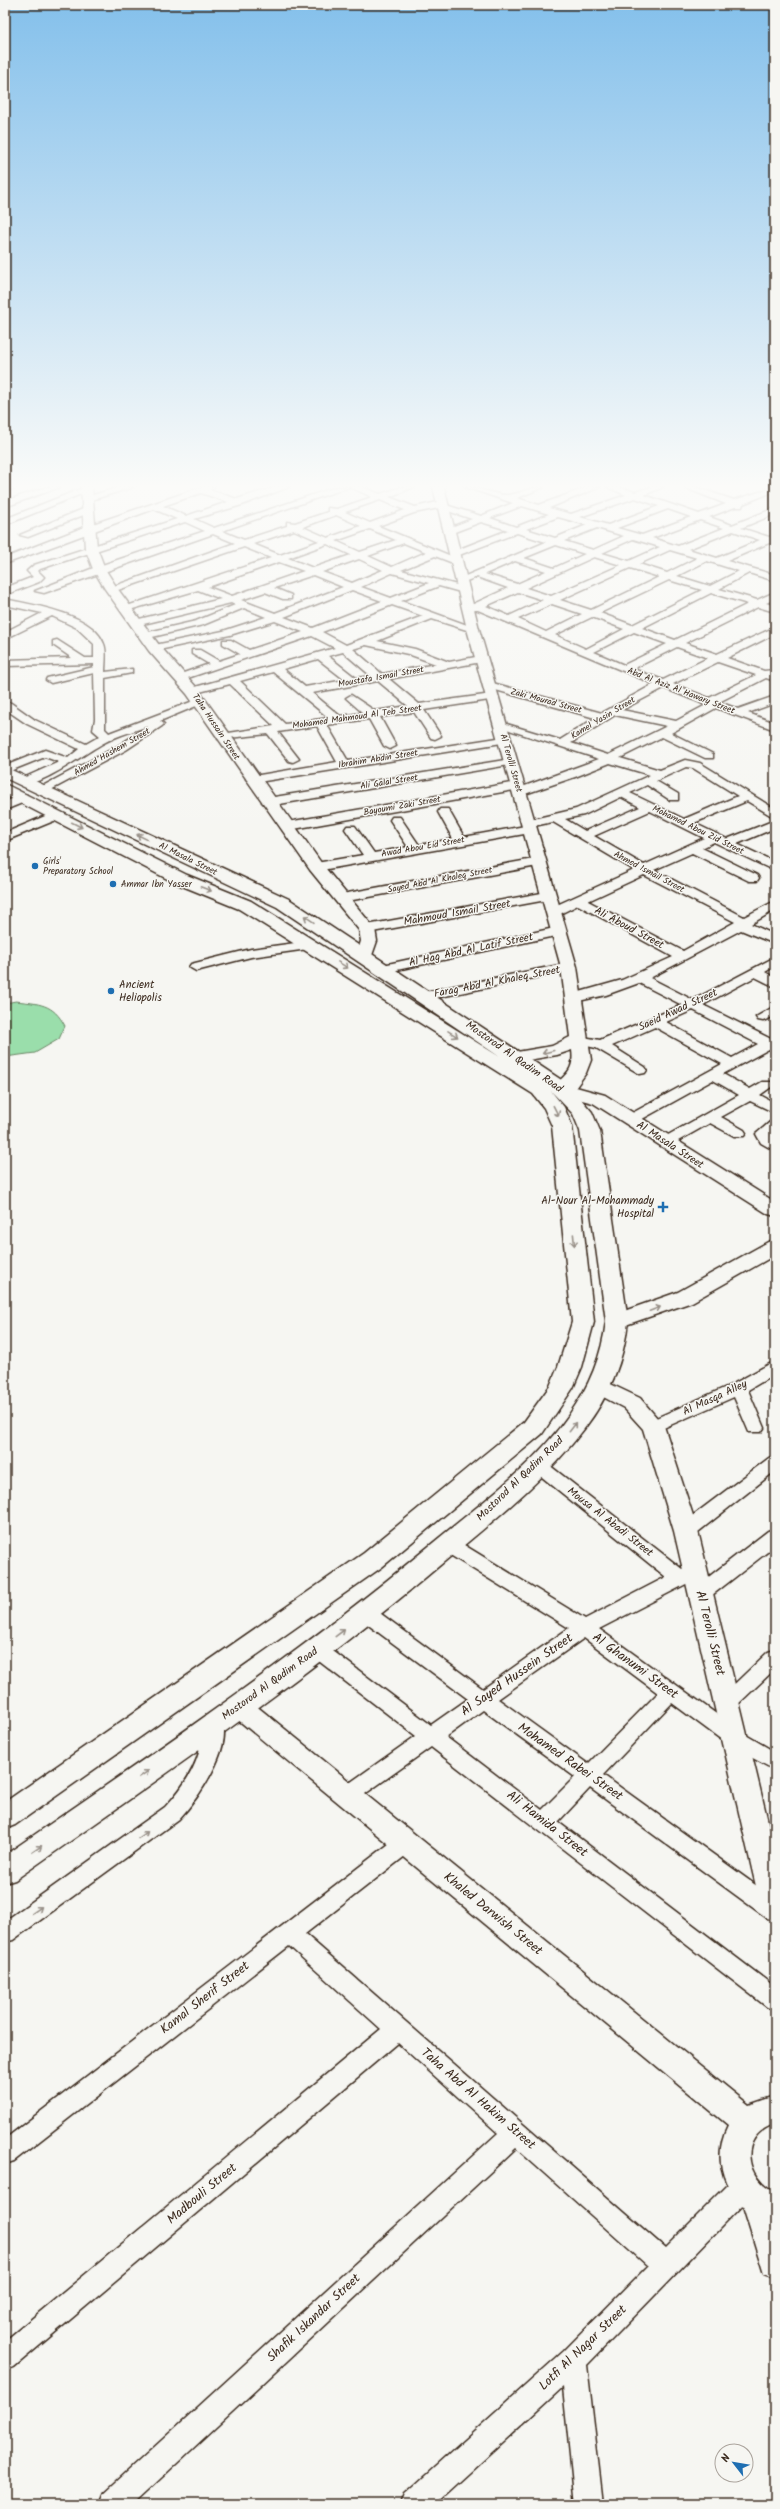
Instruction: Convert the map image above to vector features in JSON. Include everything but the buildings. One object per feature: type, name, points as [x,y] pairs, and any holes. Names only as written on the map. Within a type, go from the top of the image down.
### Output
[{"type":"main road","name":"Al Masala Street","points":[[5,771],[218,874],[283,903],[374,963]]},
{"type":"main road","name":"Al Masala Street","points":[[5,794],[23,798],[181,879],[245,905],[310,945]]},
{"type":"main road","name":"Mostorod Al Qadim Road","points":[[5,1817],[373,1560],[533,1428],[557,1394],[570,1367],[583,1322],[562,1126],[554,1107],[529,1081],[310,945]]},
{"type":"main road","name":"Mostorod Al Qadim Road","points":[[5,1871],[240,1707],[318,1650],[449,1546],[538,1465],[576,1423],[600,1386],[615,1340],[618,1321],[590,1131],[582,1112],[562,1089],[517,1057],[374,963]]},
{"type":"street","points":[[14,604],[70,619],[88,629],[98,644],[101,719],[98,730],[108,737]]},
{"type":"street","name":"Taha Hussain Street","points":[[123,604],[144,636],[196,697],[222,737],[268,802],[288,826],[316,867],[367,929]]},
{"type":"street","points":[[126,608],[139,604]]},
{"type":"street","points":[[135,623],[214,604]]},
{"type":"street","points":[[154,648],[219,636],[306,604]]},
{"type":"street","points":[[179,678],[250,655],[387,604]]},
{"type":"street","points":[[399,604],[473,629]]},
{"type":"street","name":"Al Terolli Street","points":[[472,604],[474,608],[473,629],[569,967],[582,1060],[580,1071],[573,1080],[562,1089]]},
{"type":"street","points":[[474,608],[483,604]]},
{"type":"street","points":[[510,620],[543,604]]},
{"type":"street","points":[[564,604],[770,676]]},
{"type":"street","points":[[548,635],[612,604]]},
{"type":"street","points":[[587,652],[681,604]]},
{"type":"street","points":[[758,604],[775,609]]},
{"type":"street","points":[[624,669],[758,604]]},
{"type":"street","points":[[144,636],[200,623],[244,605],[313,632],[346,649],[417,708],[435,736]]},
{"type":"street","name":"Abd Al Aziz Al Hawary Street","points":[[474,608],[548,635],[624,669],[775,727]]},
{"type":"street","points":[[5,636],[50,613]]},
{"type":"street","points":[[25,780],[69,762],[108,737],[178,710],[196,697],[233,680],[346,649],[431,616]]},
{"type":"street","name":"Kamel Yasin Street","points":[[562,744],[608,714],[775,630]]},
{"type":"street","points":[[227,642],[250,655]]},
{"type":"street","points":[[367,642],[411,651],[449,665]]},
{"type":"street","points":[[57,643],[84,662],[99,669]]},
{"type":"street","points":[[196,652],[219,665]]},
{"type":"street","points":[[316,657],[332,674]]},
{"type":"street","points":[[316,657],[354,682]]},
{"type":"street","name":"Moustafa Ismail Street","points":[[304,691],[482,659]]},
{"type":"street","points":[[6,662],[84,662]]},
{"type":"street","points":[[275,668],[338,720]]},
{"type":"street","points":[[51,680],[99,669],[128,671]]},
{"type":"street","name":"Bayoumi Zaki Street","points":[[288,826],[518,789],[577,774],[612,760],[663,733],[712,703],[770,676],[775,669]]},
{"type":"street","points":[[233,680],[277,729],[293,760]]},
{"type":"street","name":"Mohamed Mahmoud Al Teb Street","points":[[222,737],[417,708],[491,691]]},
{"type":"street","name":"Zaki Mourad Street","points":[[491,691],[608,714],[678,725]]},
{"type":"street","points":[[351,698],[373,715],[390,746]]},
{"type":"street","points":[[737,713],[775,699]]},
{"type":"street","points":[[7,706],[31,722],[88,749]]},
{"type":"street","name":"Ahmed Hashem Street","points":[[43,789],[122,748],[178,710]]},
{"type":"street","points":[[320,722],[344,764]]},
{"type":"street","points":[[500,725],[658,774]]},
{"type":"street","points":[[663,733],[709,756]]},
{"type":"street","name":"Ibrahim Abdin Street","points":[[252,779],[504,740]]},
{"type":"street","points":[[5,771],[45,753],[69,762]]},
{"type":"street","name":"Ali Galal Street","points":[[268,802],[510,762]]},
{"type":"street","name":"Awad Abou Eid Street","points":[[316,867],[460,840],[556,819],[580,812],[678,764],[689,763],[747,798]]},
{"type":"street","points":[[646,780],[674,797]]},
{"type":"street","name":"Mohamed Abou Zid Street","points":[[620,793],[775,867]]},
{"type":"street","points":[[684,823],[747,798],[775,814]]},
{"type":"street","points":[[583,836],[650,807]]},
{"type":"street","points":[[444,812],[460,840]]},
{"type":"street","points":[[5,837],[57,815]]},
{"type":"street","name":"Ahmed Ismail Street","points":[[556,819],[644,870],[775,940]]},
{"type":"street","points":[[396,820],[415,849]]},
{"type":"street","points":[[726,844],[775,824]]},
{"type":"street","points":[[351,828],[371,857]]},
{"type":"street","points":[[553,912],[714,838]]},
{"type":"street","points":[[692,848],[753,878]]},
{"type":"street","points":[[724,864],[746,853]]},
{"type":"street","name":"Sayed Abd Al Khaleq Street","points":[[342,898],[538,862]]},
{"type":"street","name":"Mahmoud Ismail Street","points":[[367,929],[548,896]]},
{"type":"street","name":"Ali Aboud Street","points":[[577,900],[682,956]]},
{"type":"street","points":[[574,998],[610,990],[640,978],[775,905]]},
{"type":"street","points":[[367,929],[374,963]]},
{"type":"street","name":"Al Hag Abd Al Latif Street","points":[[374,963],[559,931]]},
{"type":"street","points":[[196,967],[252,953],[310,945]]},
{"type":"street","name":"Saeid Awad Street","points":[[601,1045],[693,1005],[775,961]]},
{"type":"street","name":"Farag Abd Al Khaleq Street","points":[[425,996],[569,967]]},
{"type":"street","points":[[755,972],[775,983]]},
{"type":"street","points":[[640,978],[772,1045]]},
{"type":"street","points":[[656,1022],[733,1064]]},
{"type":"street","points":[[517,1057],[551,1051],[578,1040],[601,1045],[640,1070]]},
{"type":"street","points":[[630,1120],[733,1064],[772,1045]]},
{"type":"street","points":[[714,1075],[775,1109]]},
{"type":"street","points":[[666,1142],[767,1085]]},
{"type":"street","name":"Al Masala Street","points":[[562,1089],[592,1096],[775,1210]]},
{"type":"street","points":[[710,1117],[739,1133]]},
{"type":"street","points":[[771,1143],[763,1134],[775,1124]]},
{"type":"street","points":[[618,1321],[685,1297],[759,1258],[775,1246]]},
{"type":"street","name":"Al Masqa Alley","points":[[653,1426],[739,1388],[775,1367]]},
{"type":"street","name":"Al Terolli Street","points":[[600,1386],[632,1403],[653,1426],[686,1531],[688,1574],[700,1594],[728,1702],[775,1908]]},
{"type":"street","points":[[739,1388],[755,1428]]},
{"type":"street","points":[[686,1531],[775,1462]]},
{"type":"street","name":"Mousa Al Abadi Street","points":[[538,1465],[688,1574]]},
{"type":"street","points":[[700,1594],[775,1536]]},
{"type":"street","name":"Al Ghanumi Street","points":[[449,1546],[584,1628],[737,1740],[775,1762]]},
{"type":"street","name":"Al Sayed Hussein Street","points":[[348,1796],[584,1628],[688,1574]]},
{"type":"street","name":"Mohamed Rabei Street","points":[[366,1613],[482,1700],[590,1775],[775,1911]]},
{"type":"street","name":"Ali Hamida Street","points":[[318,1650],[775,2000]]},
{"type":"street","points":[[728,1702],[775,1657]]},
{"type":"street","points":[[544,1822],[671,1692]]},
{"type":"street","name":"Khaled Darwish Street","points":[[240,1707],[747,2122]]},
{"type":"street","points":[[5,1933],[172,1813],[184,1801],[203,1772],[213,1742],[214,1725]]},
{"type":"street","name":"Kamal Sherif Street","points":[[5,2153],[406,1843]]},
{"type":"street","name":"Taha Abd Al Hakim Street","points":[[289,1933],[666,2266]]},
{"type":"street","name":"Madbouli Street","points":[[5,2358],[398,2029]]},
{"type":"street","points":[[775,2110],[759,2114],[747,2122],[737,2136],[733,2152],[735,2170],[758,2198],[775,2263]]},
{"type":"street","name":"Shafik Iskandar Street","points":[[113,2504],[516,2132]]},
{"type":"street","name":"Lotfi Al Nagar Street","points":[[415,2504],[573,2360],[666,2266],[758,2198]]},
{"type":"street","points":[[573,2360],[589,2504]]},
{"type":"green space","points":[[16,1001],[45,1006],[56,1013],[65,1026],[59,1039],[35,1053],[5,1057],[5,1003]]},
{"type":"place","name":"Girls' Preparatory School","points":[[35,866]]},
{"type":"place","name":"Ammar Ibn Yasser","points":[[113,884]]},
{"type":"place","name":"Ancient Heliopolis","points":[[111,991]]},
{"type":"place","name":"Al-Nour Al-Mohammady Hospital","points":[[663,1207]]}]
